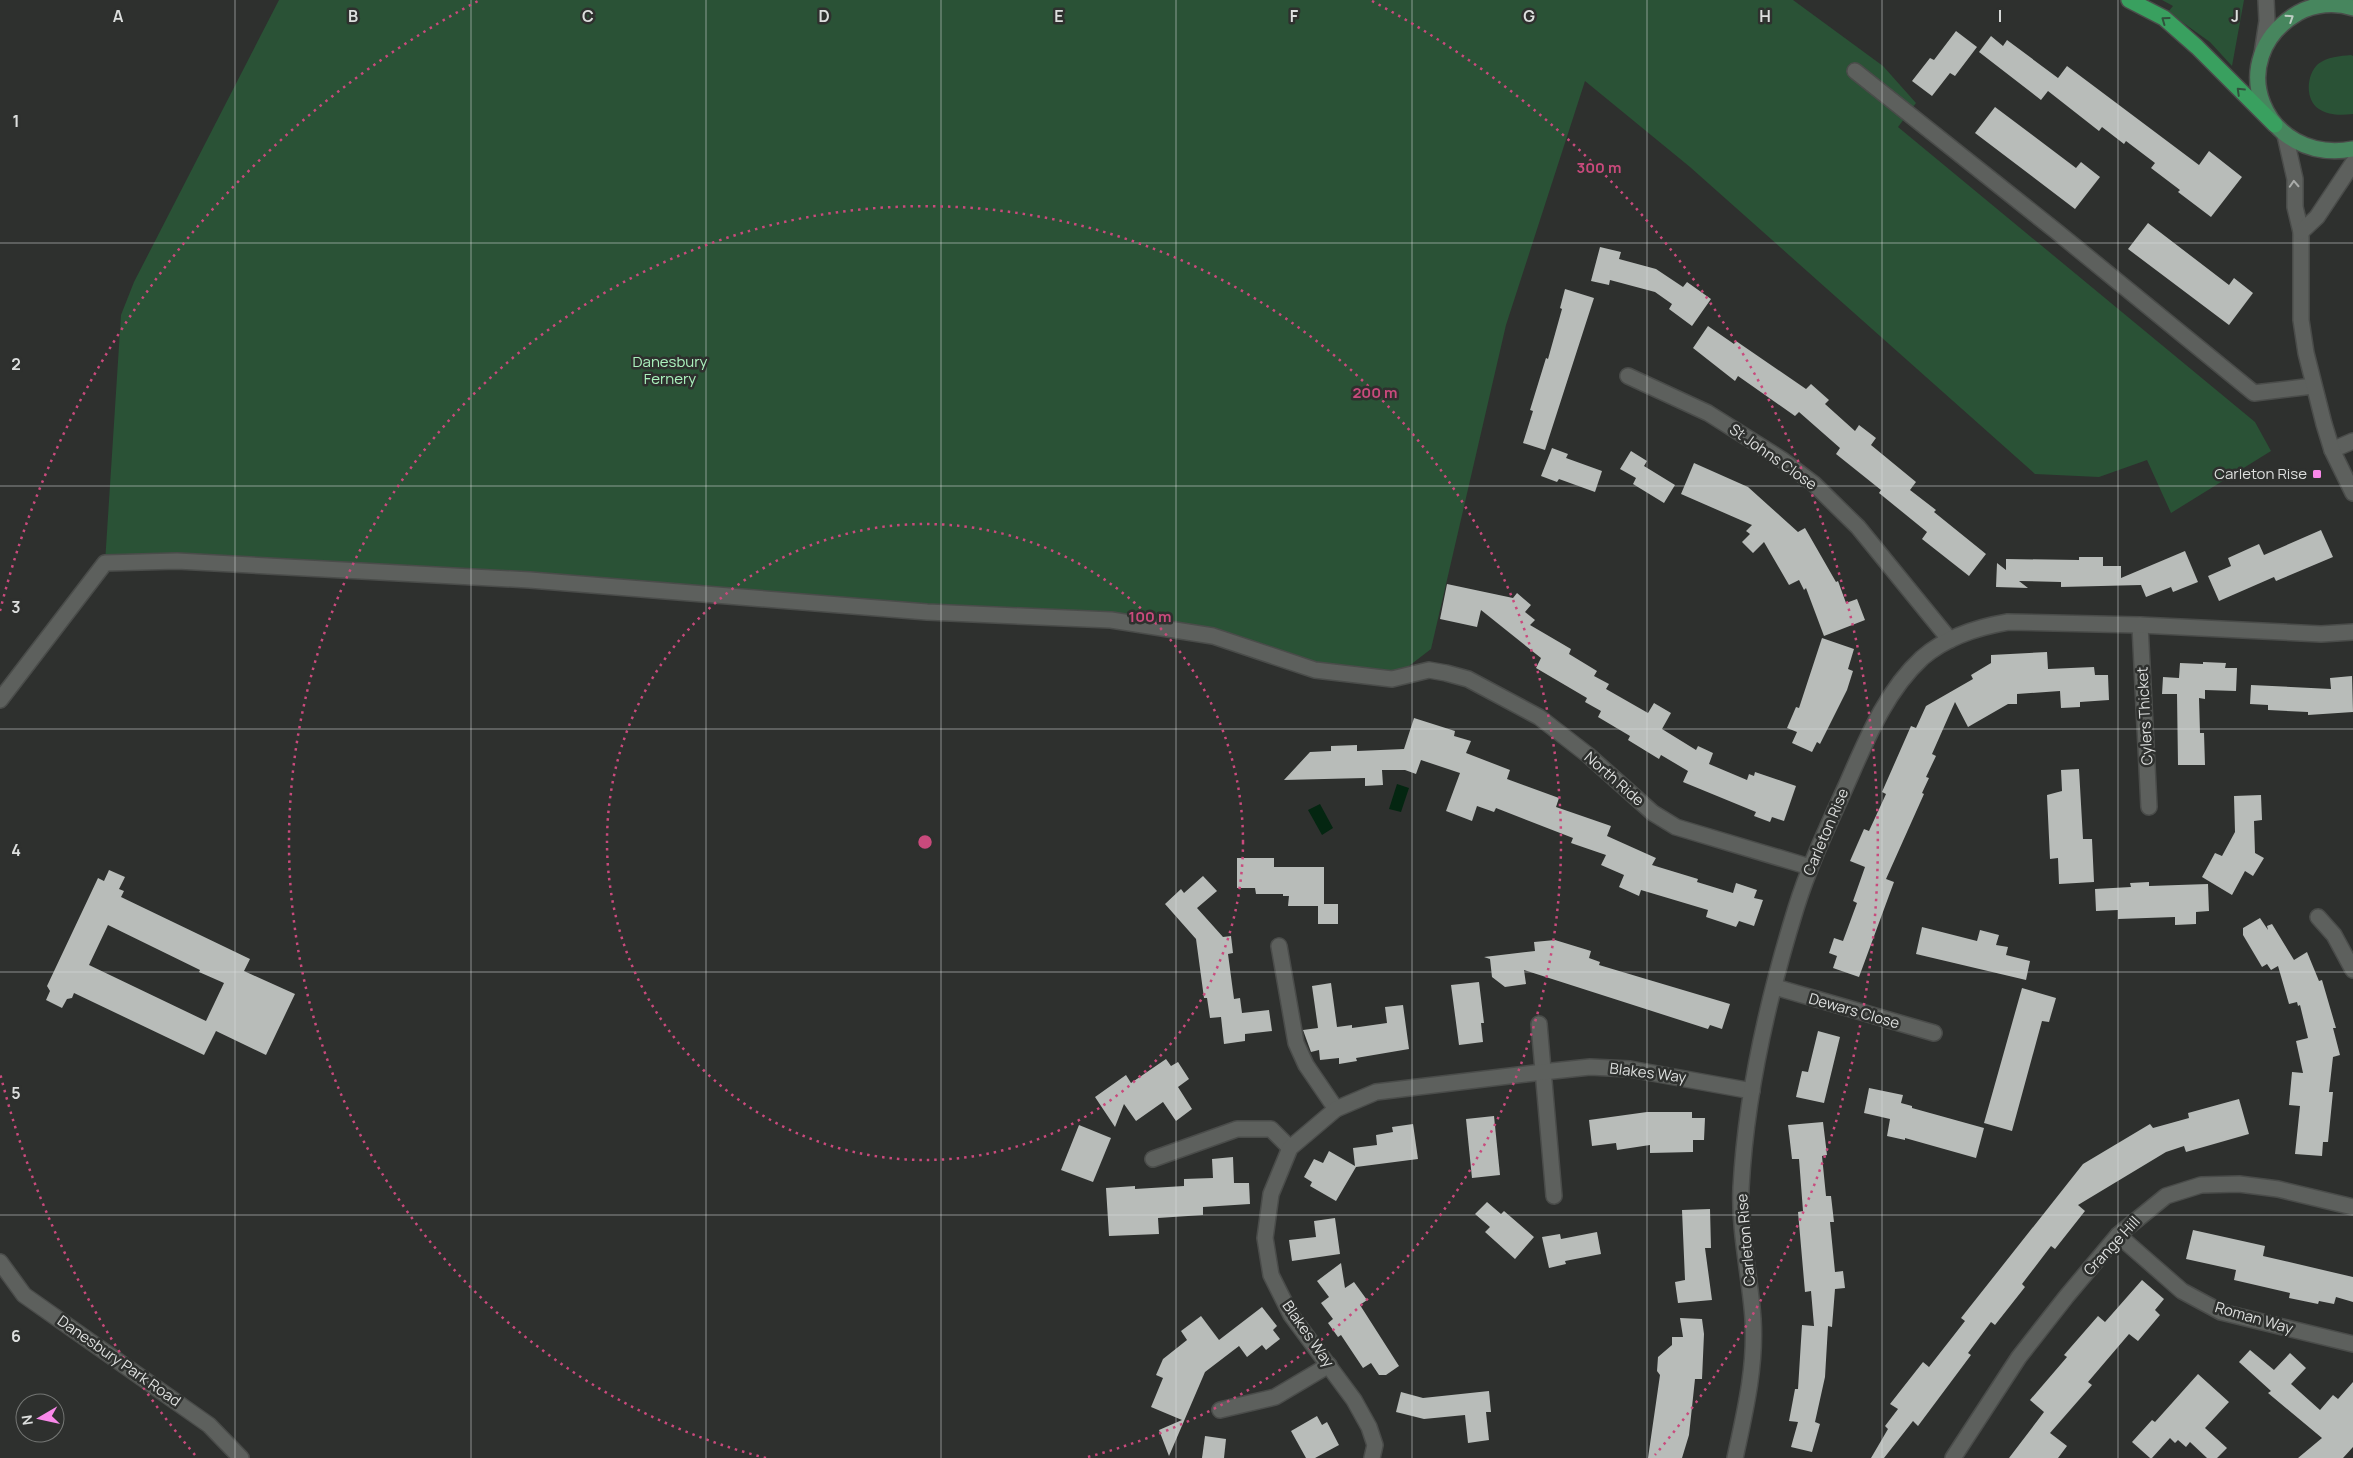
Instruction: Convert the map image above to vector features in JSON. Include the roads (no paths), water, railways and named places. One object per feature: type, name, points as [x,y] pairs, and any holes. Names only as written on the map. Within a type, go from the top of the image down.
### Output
[{"type":"highway","points":[[2129,0],[2164,18],[2280,130]]},
{"type":"main road","points":[[2347,4],[2325,4],[2304,9],[2285,20],[2271,36],[2261,56],[2258,70],[2261,99],[2280,130],[2300,145],[2318,150],[2336,152],[2353,149]]},
{"type":"street","points":[[2261,56],[2267,21],[2266,0]]},
{"type":"street","points":[[1855,71],[2056,230],[2254,393],[2313,386]]},
{"type":"street","points":[[2280,130],[2295,179],[2295,207],[2301,232],[2302,320],[2313,386],[2332,450],[2353,493]]},
{"type":"street","points":[[2301,232],[2317,217],[2353,163]]},
{"type":"street","name":"St Johns Close","points":[[1628,376],[1708,413],[1781,459],[1814,484],[1858,527],[1950,640]]},
{"type":"street","points":[[2332,450],[2353,441]]},
{"type":"street","name":"North Ride","points":[[0,700],[105,563],[177,561],[530,580],[927,612],[1111,620],[1213,636],[1315,670],[1392,679],[1429,670],[1468,680],[1539,717],[1588,755],[1653,814],[1676,826],[1810,867]]},
{"type":"street","name":"Carleton Rise","points":[[1735,1458],[1747,1400],[1753,1344],[1753,1319],[1741,1219],[1741,1190],[1758,1052],[1796,907],[1810,867],[1879,715],[1900,683],[1924,657],[1950,640],[1988,626],[2008,622],[2032,621],[2140,625],[2321,634],[2353,632]]},
{"type":"street","name":"Cylers Thicket","points":[[2140,625],[2149,807]]},
{"type":"street","points":[[2318,917],[2334,935],[2353,970]]},
{"type":"street","points":[[1279,946],[1296,1043],[1306,1065],[1336,1109]]},
{"type":"street","name":"Dewars Close","points":[[1774,987],[1934,1034]]},
{"type":"street","points":[[1539,1024],[1554,1196]]},
{"type":"street","name":"Blakes Way","points":[[1372,1458],[1375,1445],[1369,1427],[1354,1400],[1290,1315],[1270,1275],[1265,1238],[1271,1194],[1290,1148],[1336,1109],[1376,1092],[1590,1067],[1630,1069],[1752,1091]]},
{"type":"street","points":[[1153,1159],[1237,1129],[1271,1128],[1290,1148]]},
{"type":"street","name":"Grange Hill","points":[[1952,1458],[2019,1357],[2118,1235],[2166,1196],[2202,1186],[2239,1184],[2278,1189],[2353,1205]]},
{"type":"street","name":"Roman Way","points":[[2118,1235],[2182,1292],[2221,1312],[2353,1344]]},
{"type":"street","name":"Danesbury Park Road","points":[[0,1262],[24,1295],[209,1425],[241,1458]]},
{"type":"street","points":[[1220,1410],[1275,1398],[1329,1366]]},
{"type":"place","name":"Carleton Rise","points":[[2317,474]]},
{"type":"park label","name":"Danesbury Fernery","points":[[670,370]]}]
